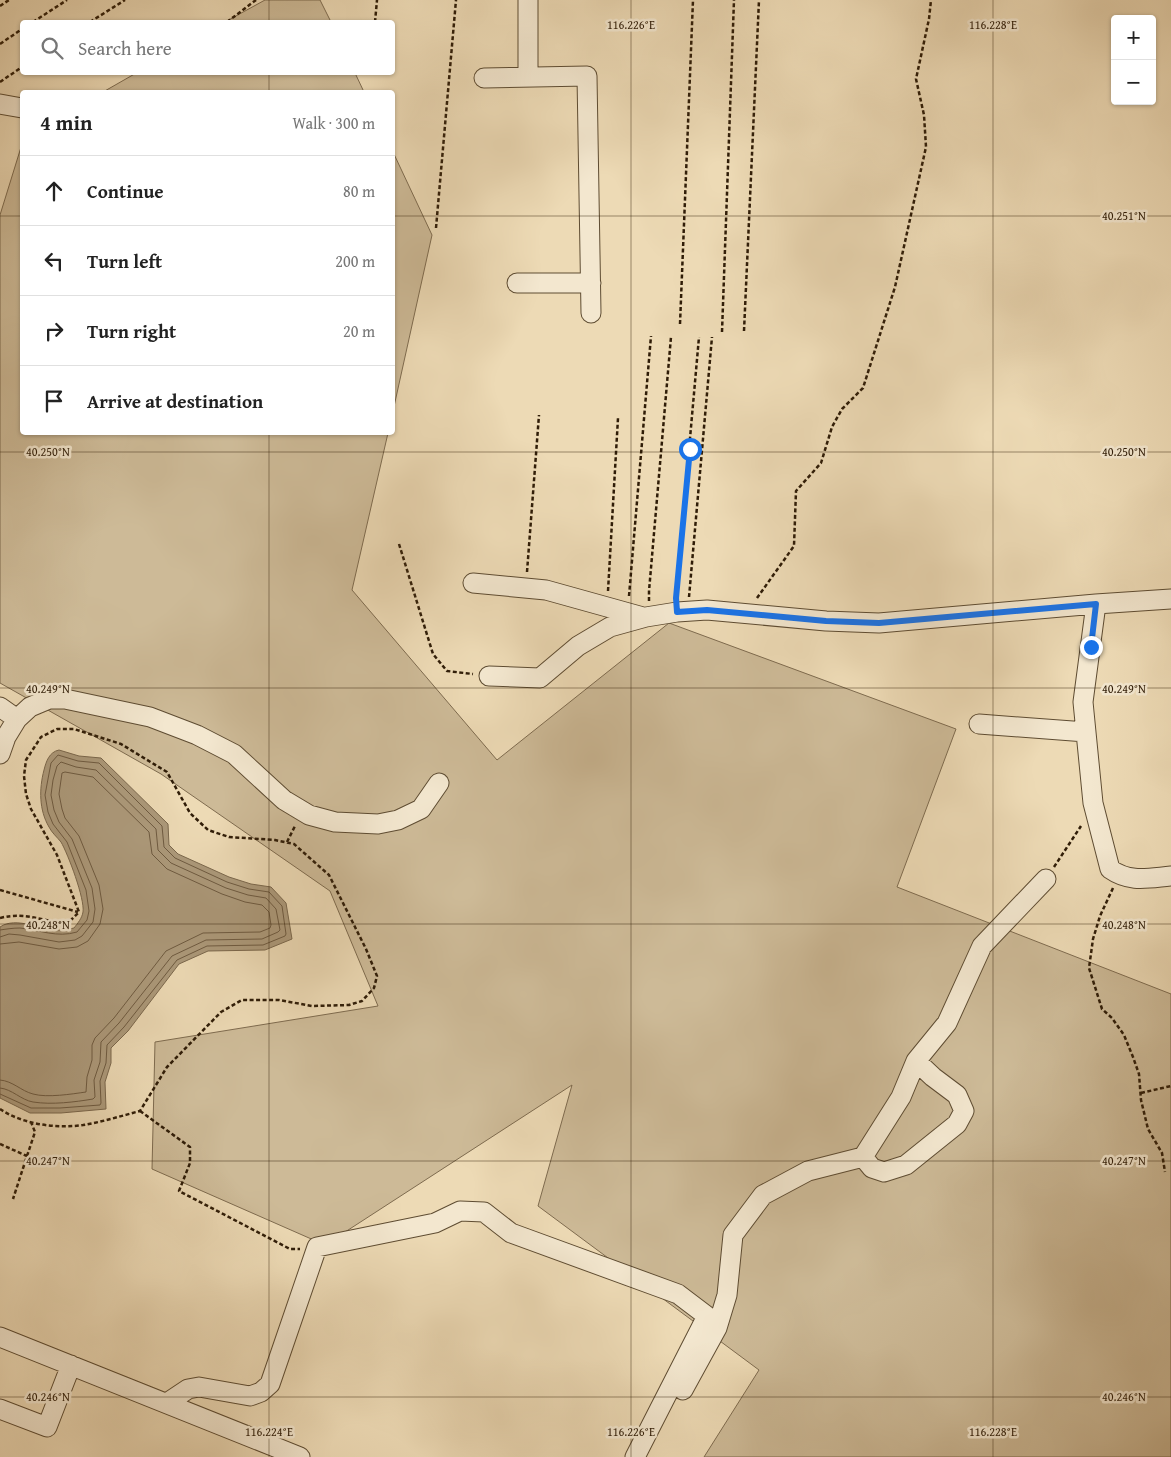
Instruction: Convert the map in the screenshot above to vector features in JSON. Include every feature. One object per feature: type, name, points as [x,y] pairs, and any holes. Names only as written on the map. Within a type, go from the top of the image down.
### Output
[{"type":"street","points":[[528,0],[528,77]]},
{"type":"street","points":[[484,78],[587,76],[591,313]]},
{"type":"street","points":[[0,104],[20,108]]},
{"type":"street","points":[[517,283],[591,283]]},
{"type":"street","points":[[474,584],[546,590],[607,608],[651,617]]},
{"type":"street","points":[[489,676],[540,678],[578,646],[610,627],[651,617],[684,612],[707,610],[826,621],[879,623],[1096,604],[1171,600]]},
{"type":"street","points":[[1096,604],[1083,702],[1093,802],[1110,869],[1119,876],[1132,879],[1171,876]]},
{"type":"street","points":[[0,754],[6,737],[17,719],[30,707],[49,700],[65,699],[150,717],[197,735],[234,754],[284,800],[309,816],[335,822],[378,824],[398,820],[421,809],[439,783]]},
{"type":"street","points":[[0,707],[17,719]]},
{"type":"street","points":[[979,724],[1086,732]]},
{"type":"street","points":[[646,1457],[717,1328],[727,1295],[733,1235],[763,1196],[808,1171],[863,1157],[902,1097],[916,1061],[947,1023],[982,946],[1046,879]]},
{"type":"street","points":[[863,1157],[872,1168],[884,1172],[906,1165],[957,1124],[964,1111],[957,1094],[933,1077],[916,1061]]},
{"type":"street","points":[[167,1403],[188,1390],[199,1387],[250,1396],[261,1392],[270,1384],[317,1247],[435,1223],[460,1211],[484,1212],[511,1233],[678,1294],[707,1316],[635,1457]]},
{"type":"street","points":[[0,1336],[300,1457]]},
{"type":"street","points":[[0,1408],[47,1427],[71,1365]]},
{"type":"path","points":[[0,6],[9,0]]},
{"type":"path","points":[[36,20],[67,0]]},
{"type":"path","points":[[93,20],[125,0]]},
{"type":"path","points":[[230,20],[256,0]]},
{"type":"path","points":[[375,20],[377,0]]},
{"type":"path","points":[[436,228],[456,0]]},
{"type":"path","points":[[680,324],[693,0]]},
{"type":"path","points":[[722,332],[734,0]]},
{"type":"path","points":[[744,331],[759,0]]},
{"type":"path","points":[[746,613],[794,546],[796,491],[820,463],[832,427],[842,409],[864,388],[892,296],[926,146],[924,115],[916,80],[929,19],[931,0]]},
{"type":"path","points":[[0,44],[20,31]]},
{"type":"path","points":[[0,82],[20,68]]},
{"type":"path","points":[[627,613],[651,336]]},
{"type":"path","points":[[684,612],[689,599],[712,336]]},
{"type":"path","points":[[651,617],[649,591],[671,337]]},
{"type":"path","points":[[684,612],[676,598],[699,337]]},
{"type":"path","points":[[526,588],[539,415]]},
{"type":"path","points":[[607,608],[618,418]]},
{"type":"path","points":[[398,544],[433,654],[447,671],[489,676]]},
{"type":"path","points":[[0,1109],[10,1116],[45,1125],[82,1125],[140,1111],[167,1067],[220,1012],[242,1000],[279,1000],[312,1006],[350,1005],[362,1001],[374,988],[377,976],[366,949],[329,875],[294,844],[275,840],[229,837],[208,830],[190,813],[167,772],[121,744],[74,728],[57,729],[41,737],[26,760],[24,776],[26,794],[31,809],[57,855],[79,912]]},
{"type":"path","points":[[1046,879],[1075,837],[1093,802]]},
{"type":"path","points":[[1119,876],[1100,916],[1093,939],[1089,968],[1102,1010],[1112,1018],[1124,1034],[1139,1074],[1141,1100],[1148,1129],[1162,1153],[1165,1172]]},
{"type":"path","points":[[0,890],[79,912]]},
{"type":"path","points":[[0,918],[13,915],[29,916],[55,922],[69,922],[79,912]]},
{"type":"path","points":[[1140,1093],[1171,1086]]},
{"type":"path","points":[[140,1111],[190,1146],[190,1163],[179,1191],[290,1249],[317,1247]]},
{"type":"path","points":[[13,1199],[35,1132],[30,1121]]},
{"type":"path","points":[[0,1144],[27,1156]]},
{"type":"shaded area","points":[[265,0],[320,0],[330,20],[229,20]]},
{"type":"shaded area","points":[[133,75],[356,75],[363,90],[106,90]]},
{"type":"shaded area","points":[[20,150],[20,435],[388,435],[352,590],[497,760],[669,623],[956,729],[897,887],[1171,994],[1171,1457],[704,1457],[759,1370],[538,1206],[572,1085],[325,1245],[152,1169],[155,1042],[378,1006],[330,891],[161,774],[0,683],[0,215]]},
{"type":"shaded area","points":[[395,156],[432,235],[395,402]]},
{"type":"water","points":[[59,750],[79,756],[101,758],[168,824],[169,845],[178,854],[229,877],[251,884],[271,887],[286,903],[292,939],[265,950],[208,951],[179,964],[128,1031],[111,1048],[111,1063],[105,1082],[106,1109],[61,1113],[30,1113],[0,1098],[0,927],[6,924],[21,923],[64,930],[74,928],[83,912],[79,887],[68,856],[43,814],[41,785],[45,767],[50,755]]},
{"type":"route","points":[[690,449],[676,598],[677,612],[707,610],[826,621],[879,623],[1096,604],[1091,647]]}]
